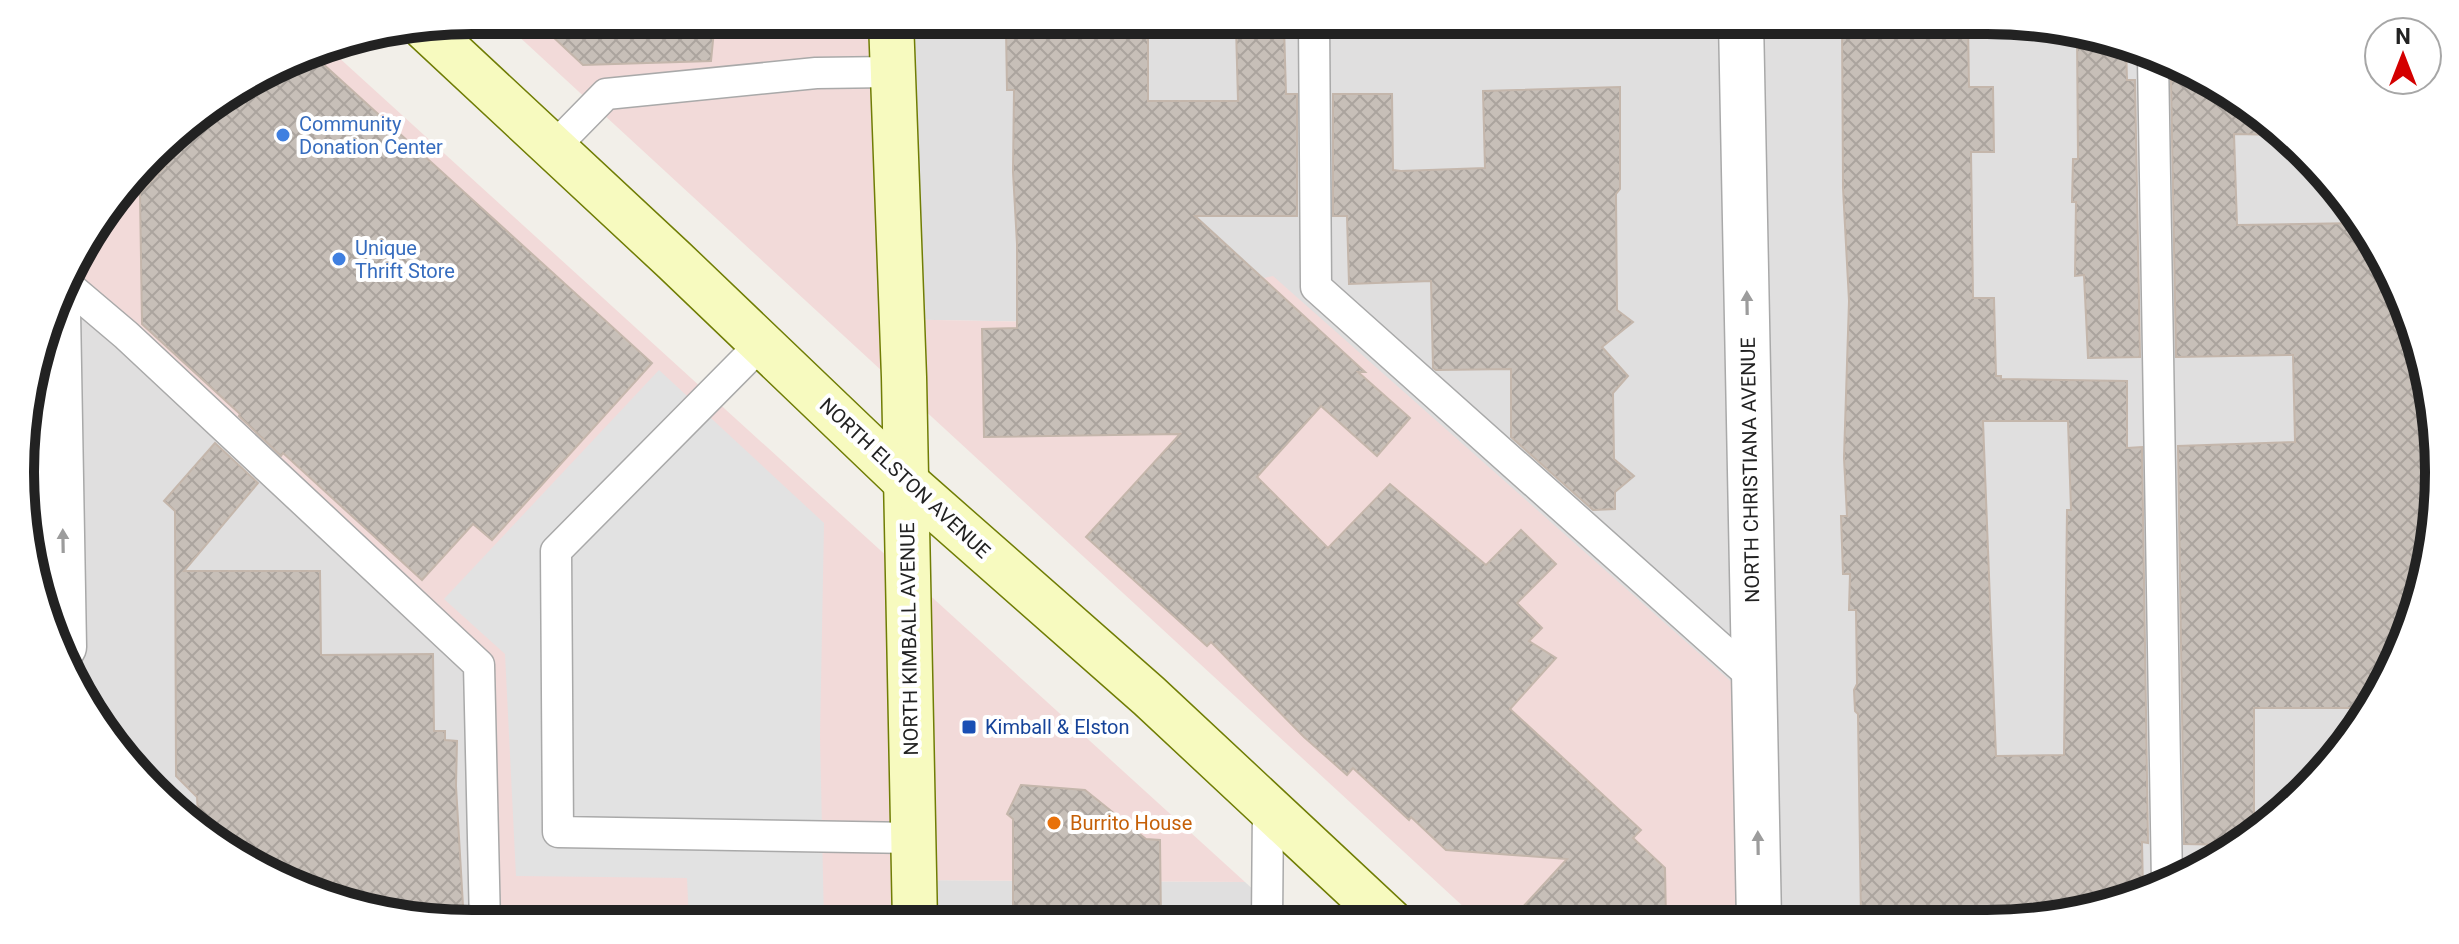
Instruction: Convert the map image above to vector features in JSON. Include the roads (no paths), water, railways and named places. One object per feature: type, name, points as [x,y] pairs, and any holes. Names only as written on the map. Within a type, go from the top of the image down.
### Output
[{"type":"main road","name":"NORTH KIMBALL AVENUE","points":[[891,34],[906,482],[915,910]]},
{"type":"main road","name":"NORTH ELSTON AVENUE","points":[[434,36],[906,482],[1149,696],[1378,910]]},
{"type":"street","name":"NORTH CHRISTIANA AVENUE","points":[[1741,34],[1759,910]]},
{"type":"street","points":[[58,328],[64,631]]},
{"type":"lane","points":[[1314,34],[1316,287],[1755,679]]},
{"type":"lane","points":[[2153,66],[2167,872]]},
{"type":"lane","points":[[553,148],[606,94],[816,73],[891,72]]},
{"type":"lane","points":[[73,290],[126,335],[479,665],[485,910]]},
{"type":"lane","points":[[761,344],[556,551],[558,832],[913,838]]},
{"type":"lane","points":[[1267,910],[1268,806]]},
{"type":"place","name":"Community Donation Center","points":[[283,135]]},
{"type":"place","name":"Unique Thrift Store","points":[[339,259]]},
{"type":"place","name":"Kimball & Elston","points":[[969,727]]},
{"type":"place","name":"Burrito House","points":[[1054,823]]}]
